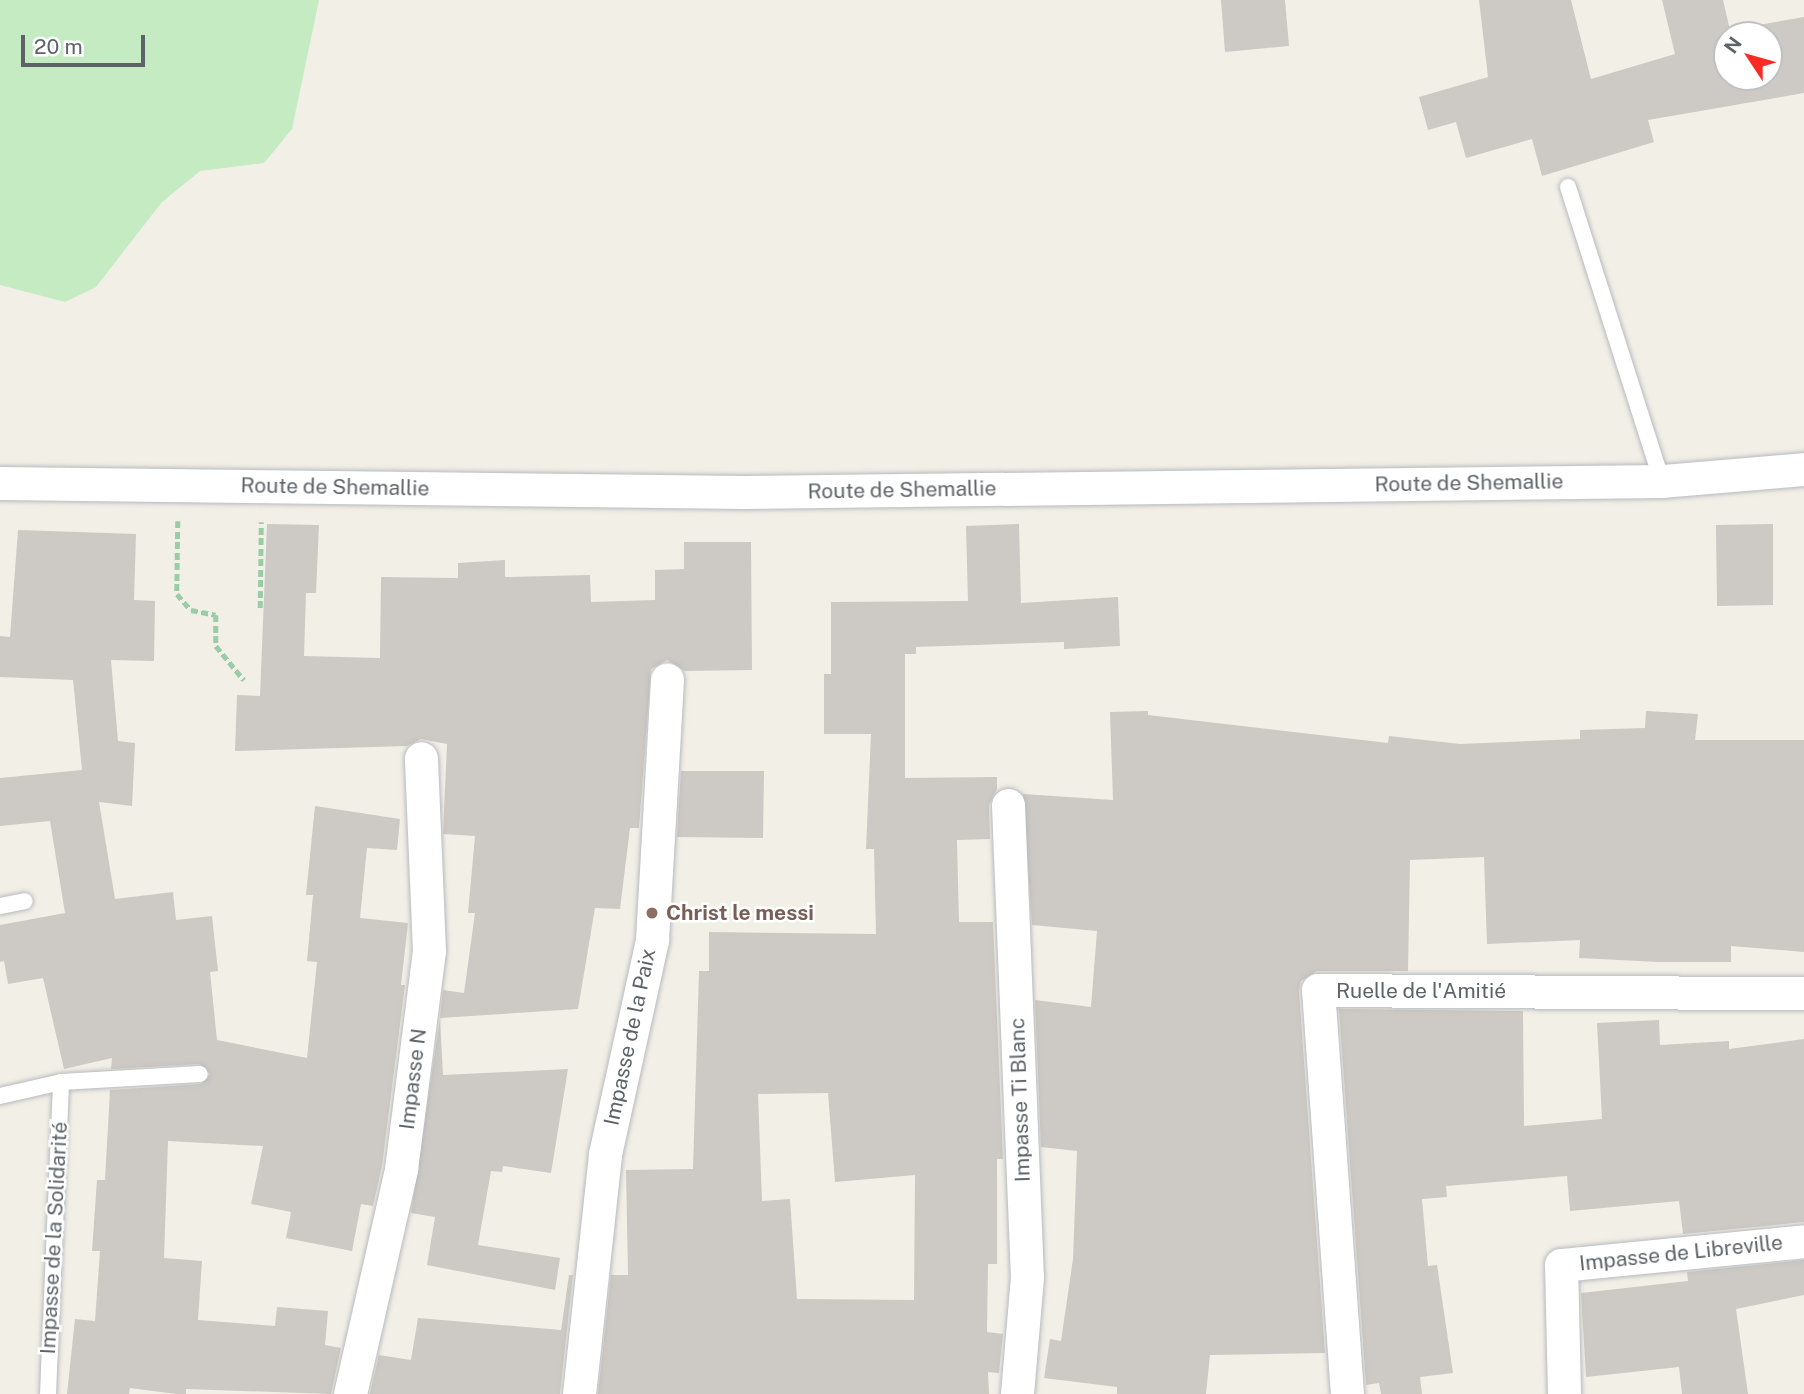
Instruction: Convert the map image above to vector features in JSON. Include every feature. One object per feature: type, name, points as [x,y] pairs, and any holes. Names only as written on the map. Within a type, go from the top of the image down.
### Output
[{"type":"street","name":"Route de Shemallie","points":[[0,483],[744,492],[1662,481],[1804,469]]},
{"type":"street","name":"Impasse de la Paix","points":[[579,1394],[605,1154],[652,940],[667,679]]},
{"type":"street","name":"Impasse N","points":[[350,1394],[401,1170],[429,951],[421,758]]},
{"type":"street","name":"Impasse Ti Blanc","points":[[1008,805],[1027,1277],[1017,1394]]},
{"type":"street","name":"Ruelle de l'Amitié","points":[[1347,1394],[1318,990],[1804,993]]},
{"type":"street","name":"Impasse de Libreville","points":[[1564,1394],[1561,1265],[1804,1241]]},
{"type":"lane","points":[[1568,187],[1662,481]]},
{"type":"lane","points":[[0,906],[25,901]]},
{"type":"lane","points":[[0,1096],[61,1082],[200,1074]]},
{"type":"lane","name":"Impasse de la Solidarité","points":[[48,1394],[61,1082]]},
{"type":"path","points":[[179,485],[177,594],[191,611],[216,615],[215,646],[244,680]]},
{"type":"path","points":[[260,608],[261,486]]},
{"type":"green space","points":[[0,0],[319,0],[292,129],[264,163],[200,171],[162,202],[96,287],[65,302],[0,285]]},
{"type":"building","points":[[1221,0],[1285,0],[1289,46],[1225,52]]},
{"type":"building","points":[[1479,0],[1571,0],[1591,79],[1675,54],[1662,0],[1723,0],[1728,21],[1713,21],[1713,91],[1783,91],[1781,21],[1804,17],[1804,93],[1648,120],[1654,142],[1542,176],[1532,139],[1466,158],[1456,122],[1428,130],[1419,97],[1488,77]]},
{"type":"building","points":[[267,524],[319,525],[316,593],[306,593],[304,656],[380,658],[381,577],[458,578],[458,563],[505,560],[505,577],[590,575],[591,602],[655,600],[655,570],[684,569],[684,542],[751,542],[752,670],[685,671],[667,660],[651,669],[639,828],[630,828],[620,909],[595,908],[578,1009],[440,1018],[443,990],[464,993],[475,913],[468,913],[475,836],[443,834],[447,744],[421,739],[407,746],[235,751],[237,695],[260,696]]},
{"type":"building","points":[[1019,524],[1021,603],[1118,597],[1120,646],[1064,649],[1064,642],[916,647],[916,654],[905,654],[905,778],[997,777],[997,789],[989,805],[990,839],[957,840],[959,922],[993,922],[1003,1159],[997,1159],[997,1264],[988,1264],[987,1332],[1003,1334],[999,1373],[988,1372],[989,1394],[598,1394],[611,1275],[628,1275],[626,1170],[693,1169],[699,971],[709,971],[709,932],[876,934],[874,849],[866,849],[871,734],[824,734],[824,674],[831,674],[831,602],[968,601],[966,526]],"holes":[[[828,1093],[835,1182],[915,1175],[914,1300],[797,1299],[790,1199],[762,1201],[758,1094]]]},
{"type":"building","points":[[1773,524],[1773,605],[1717,606],[1716,525]]},
{"type":"building","points":[[18,530],[136,534],[134,600],[155,601],[154,661],[111,660],[118,741],[135,743],[132,806],[99,802],[115,899],[173,892],[176,920],[212,916],[218,971],[210,972],[217,1040],[307,1058],[317,962],[307,961],[313,895],[306,895],[315,806],[400,819],[397,850],[367,848],[360,918],[408,923],[401,985],[405,985],[382,1166],[373,1206],[361,1204],[352,1251],[286,1238],[291,1212],[251,1204],[263,1146],[168,1141],[164,1258],[202,1261],[198,1320],[275,1326],[277,1307],[328,1311],[325,1345],[341,1348],[331,1394],[186,1389],[186,1394],[176,1394],[130,1388],[129,1394],[67,1394],[75,1319],[95,1321],[100,1251],[92,1251],[97,1180],[105,1180],[110,1090],[201,1084],[210,1074],[199,1064],[111,1069],[112,1058],[64,1069],[43,978],[8,984],[4,961],[0,962],[0,925],[65,913],[50,821],[0,826],[0,778],[82,770],[73,680],[0,677],[0,636],[10,637]]},
{"type":"building","points":[[1148,711],[1148,715],[1388,743],[1389,736],[1460,744],[1580,739],[1580,730],[1645,728],[1646,711],[1698,714],[1695,740],[1804,740],[1804,952],[1731,946],[1731,962],[1659,962],[1579,958],[1580,940],[1487,944],[1484,857],[1410,860],[1408,971],[1317,971],[1301,981],[1299,991],[1325,1353],[1210,1355],[1206,1394],[1117,1394],[1117,1387],[1044,1378],[1050,1339],[1061,1341],[1073,1259],[1077,1151],[1041,1147],[1035,1000],[1091,1007],[1097,931],[1032,925],[1023,794],[1113,800],[1110,712]]},
{"type":"building","points":[[681,771],[764,771],[763,838],[677,837]]},
{"type":"building","points":[[1339,1009],[1523,1011],[1524,1126],[1602,1119],[1597,1023],[1659,1020],[1660,1045],[1729,1041],[1729,1049],[1804,1039],[1804,1222],[1683,1234],[1679,1201],[1570,1211],[1567,1176],[1446,1186],[1447,1197],[1422,1199],[1428,1266],[1437,1265],[1453,1373],[1420,1377],[1422,1394],[1381,1394],[1379,1383],[1366,1385]]},
{"type":"building","points":[[440,1019],[443,1075],[568,1069],[551,1173],[503,1166],[502,1172],[491,1171],[478,1245],[560,1258],[555,1290],[427,1265],[435,1217],[411,1213]]},
{"type":"building","points":[[1804,1260],[1804,1295],[1736,1309],[1748,1394],[1682,1394],[1679,1367],[1586,1377],[1581,1293],[1688,1281],[1687,1272]]},
{"type":"building","points":[[569,1275],[573,1275],[560,1394],[370,1394],[379,1355],[411,1360],[418,1318],[561,1330]]},
{"type":"place","name":"Christ le messi","points":[[652,913]]}]
